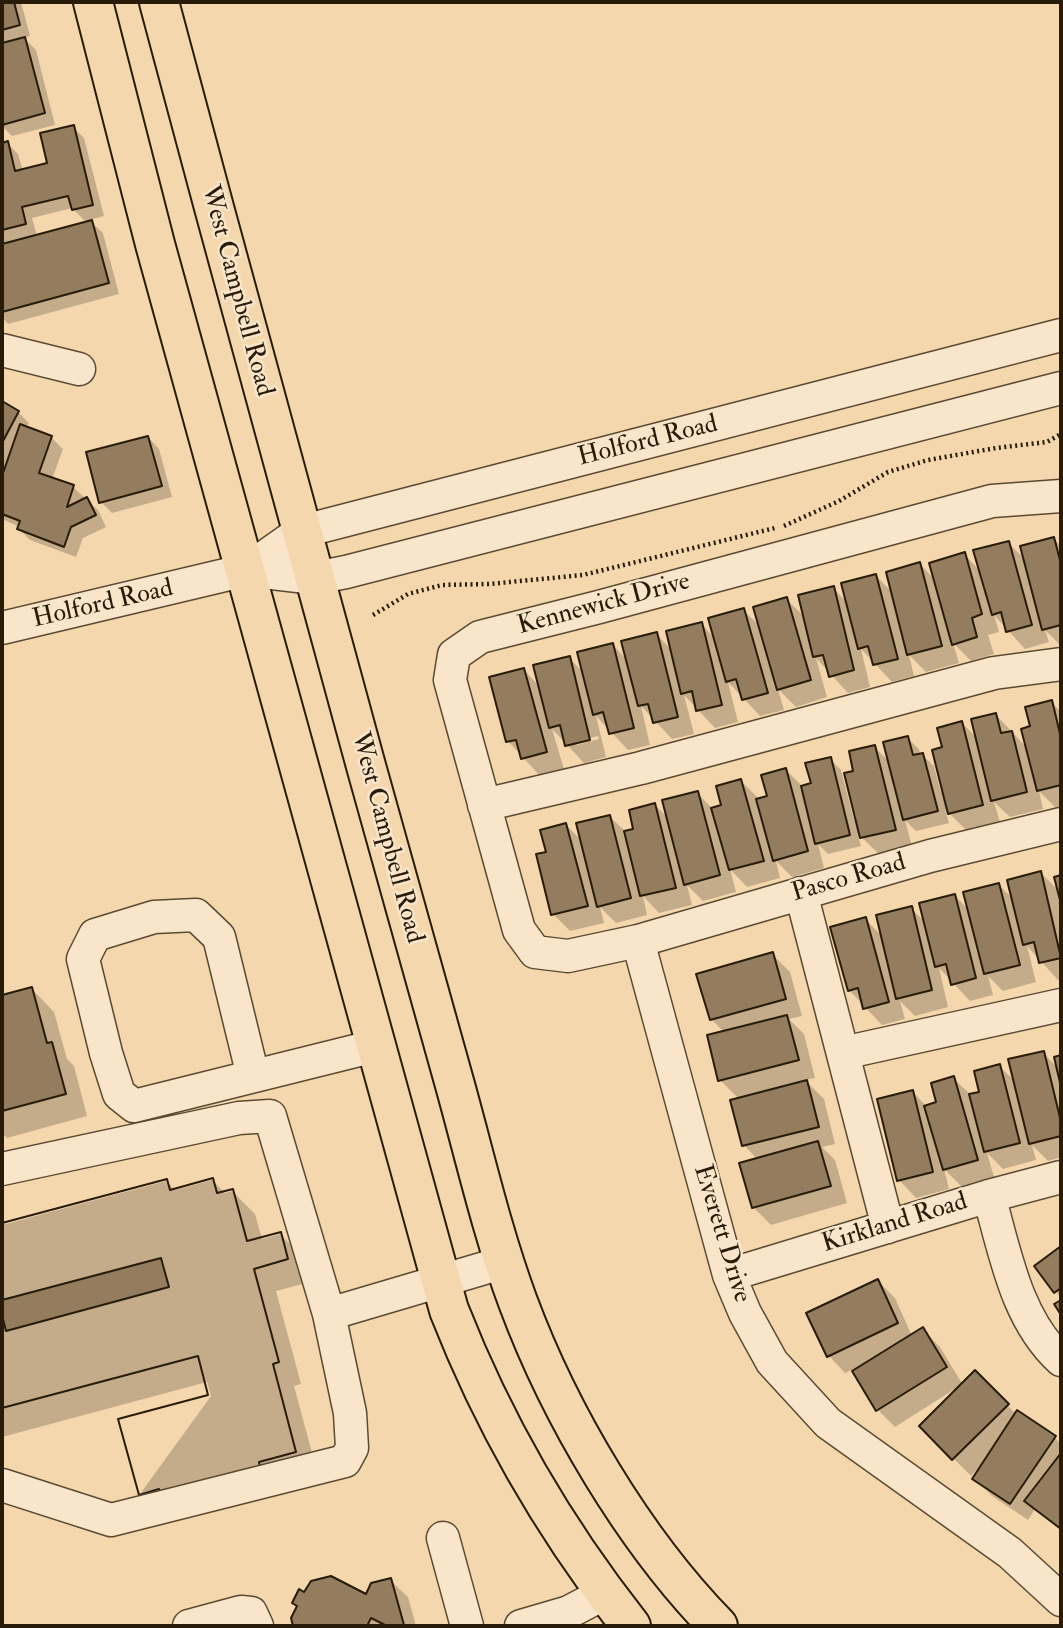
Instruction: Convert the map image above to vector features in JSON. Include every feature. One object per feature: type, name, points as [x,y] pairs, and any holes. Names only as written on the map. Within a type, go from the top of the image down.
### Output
[{"type":"main road","points":[[93,2],[155,244],[441,1280],[465,1350],[533,1485],[605,1593],[631,1626]]},
{"type":"main road","name":"West Campbell Road","points":[[159,2],[300,532],[519,1305],[570,1418],[593,1457],[623,1505],[670,1570],[718,1626]]},
{"type":"street","name":"Holford Road","points":[[246,570],[300,532],[1061,335]]},
{"type":"street","points":[[2,350],[79,369]]},
{"type":"street","name":"Holford Road","points":[[2,628],[246,570],[315,578],[405,558],[1061,388]]},
{"type":"street","name":"Kennewick Drive","points":[[535,952],[519,930],[484,805],[450,680],[454,655],[480,637],[992,501],[1061,496]]},
{"type":"street","points":[[484,805],[640,768],[994,673],[1061,664]]},
{"type":"street","name":"Pasco Road","points":[[535,952],[568,956],[638,941],[930,856],[1061,824]]},
{"type":"street","points":[[801,893],[888,1227]]},
{"type":"street","points":[[253,1076],[219,937],[197,915],[154,917],[96,935],[83,959],[119,1094],[134,1106],[375,1046]]},
{"type":"street","name":"Everett Drive","points":[[638,941],[729,1275],[772,1362],[828,1423],[1010,1552],[1061,1600]]},
{"type":"street","points":[[843,1053],[1061,1005]]},
{"type":"street","points":[[2,1169],[239,1118],[271,1116],[329,1314],[350,1413],[352,1448],[345,1461],[111,1520],[2,1485]]},
{"type":"street","name":"Kirkland Road","points":[[729,1275],[989,1196],[1061,1177]]},
{"type":"street","points":[[989,1196],[1016,1288],[1027,1314],[1046,1346],[1061,1360]]},
{"type":"street","points":[[329,1314],[505,1262]]},
{"type":"street","points":[[443,1538],[467,1626]]},
{"type":"street","points":[[521,1626],[569,1612],[605,1593]]},
{"type":"street","points":[[189,1626],[241,1612],[251,1613],[257,1626]]},
{"type":"path","points":[[373,615],[408,594],[442,585],[489,584],[583,575],[786,525],[839,501],[888,472],[928,460],[996,447],[1047,442],[1061,434]]},
{"type":"building","points":[[2,2],[14,2],[20,25],[2,30]]},
{"type":"building","points":[[25,37],[45,113],[2,125],[2,43]]},
{"type":"building","points":[[74,125],[93,205],[72,210],[68,196],[22,207],[26,224],[2,230],[2,143],[8,141],[15,171],[47,163],[40,133]]},
{"type":"building","points":[[92,220],[109,283],[2,312],[2,244]]},
{"type":"building","points":[[2,401],[19,411],[2,443]]},
{"type":"building","points":[[20,424],[52,436],[39,473],[74,485],[67,507],[87,497],[96,515],[71,527],[64,547],[17,529],[20,521],[2,514],[2,476]]},
{"type":"building","points":[[148,436],[162,486],[99,503],[86,452]]},
{"type":"building","points":[[1054,537],[1061,564],[1061,625],[1042,630],[1020,546]]},
{"type":"building","points":[[1009,541],[1032,625],[1006,632],[1001,612],[992,615],[973,550]]},
{"type":"building","points":[[965,552],[982,614],[972,618],[977,637],[952,645],[929,563]]},
{"type":"building","points":[[920,562],[942,646],[907,655],[886,572]]},
{"type":"building","points":[[876,574],[898,659],[873,665],[868,646],[858,649],[841,583]]},
{"type":"building","points":[[834,586],[854,670],[829,677],[823,655],[813,657],[798,595]]},
{"type":"building","points":[[787,597],[811,680],[777,690],[753,607]]},
{"type":"building","points":[[744,608],[768,693],[742,700],[736,679],[726,682],[708,618]]},
{"type":"building","points":[[702,622],[722,705],[696,711],[692,691],[681,694],[666,631]]},
{"type":"building","points":[[657,632],[678,717],[653,723],[648,704],[638,706],[621,641]]},
{"type":"building","points":[[613,643],[634,728],[609,734],[603,712],[593,715],[577,652]]},
{"type":"building","points":[[570,656],[590,740],[565,746],[560,725],[549,728],[533,665]]},
{"type":"building","points":[[524,668],[547,752],[521,759],[516,740],[506,742],[489,677]]},
{"type":"building","points":[[1052,700],[1061,738],[1061,785],[1037,791],[1021,729],[1030,726],[1025,707]]},
{"type":"building","points":[[996,713],[1001,733],[1012,731],[1027,792],[991,801],[971,719]]},
{"type":"building","points":[[962,721],[983,805],[948,814],[932,750],[942,747],[937,728]]},
{"type":"building","points":[[908,736],[913,755],[923,753],[938,811],[903,820],[883,742]]},
{"type":"building","points":[[875,745],[896,830],[860,838],[844,773],[853,771],[849,751]]},
{"type":"building","points":[[831,757],[850,835],[815,844],[801,786],[811,783],[805,763]]},
{"type":"building","points":[[786,768],[808,851],[773,861],[756,799],[767,796],[761,775]]},
{"type":"building","points":[[741,779],[764,861],[729,870],[711,808],[721,805],[716,786]]},
{"type":"building","points":[[698,791],[720,875],[684,885],[662,800]]},
{"type":"building","points":[[655,803],[676,888],[640,896],[624,831],[633,829],[629,810]]},
{"type":"building","points":[[610,815],[631,898],[597,907],[576,823]]},
{"type":"building","points":[[566,823],[588,906],[551,915],[536,854],[546,852],[540,830]]},
{"type":"building","points":[[1041,871],[1061,958],[1039,963],[1034,942],[1023,945],[1007,880]]},
{"type":"building","points":[[1061,875],[1061,904],[1054,877]]},
{"type":"building","points":[[999,883],[1020,965],[984,974],[963,892]]},
{"type":"building","points":[[955,894],[976,978],[951,985],[946,964],[935,967],[919,903]]},
{"type":"building","points":[[912,906],[932,990],[896,999],[876,915]]},
{"type":"building","points":[[866,917],[889,1002],[863,1009],[858,988],[848,991],[830,927]]},
{"type":"building","points":[[773,952],[786,999],[710,1020],[696,974]]},
{"type":"building","points":[[32,987],[47,1043],[52,1042],[66,1094],[2,1111],[2,995]]},
{"type":"building","points":[[787,1015],[799,1060],[718,1081],[707,1035]]},
{"type":"building","points":[[1044,1051],[1061,1122],[1061,1136],[1029,1144],[1008,1059]]},
{"type":"building","points":[[1061,1055],[1061,1087],[1054,1057]]},
{"type":"building","points":[[1000,1064],[1020,1143],[984,1152],[969,1094],[979,1092],[974,1071]]},
{"type":"building","points":[[954,1076],[978,1160],[943,1170],[924,1106],[936,1102],[931,1083]]},
{"type":"building","points":[[807,1080],[819,1127],[742,1146],[730,1100]]},
{"type":"building","points":[[913,1090],[933,1172],[897,1181],[877,1099]]},
{"type":"building","points":[[818,1141],[831,1186],[752,1208],[739,1163]]},
{"type":"building","points":[[213,1178],[217,1193],[233,1189],[247,1241],[281,1232],[288,1259],[254,1269],[279,1362],[273,1364],[296,1452],[259,1462],[260,1467],[160,1494],[159,1489],[139,1495],[118,1419],[208,1395],[198,1356],[2,1408],[2,1315],[6,1331],[169,1287],[161,1258],[2,1300],[2,1223],[167,1179],[170,1190]]},
{"type":"building","points":[[213,1178],[217,1193],[233,1189],[247,1241],[281,1232],[288,1259],[254,1269],[279,1362],[273,1364],[296,1452],[259,1462],[260,1467],[160,1494],[159,1489],[139,1495],[118,1419],[208,1395],[198,1356],[2,1408],[2,1223],[167,1179],[170,1190]]},
{"type":"building","points":[[1061,1246],[1061,1288],[1054,1293],[1034,1266]]},
{"type":"building","points":[[878,1279],[898,1323],[827,1357],[806,1313]]},
{"type":"building","points":[[1061,1300],[1061,1315],[1054,1304]]},
{"type":"building","points":[[923,1327],[947,1367],[876,1411],[852,1371]]},
{"type":"building","points":[[975,1370],[1009,1404],[952,1460],[919,1426]]},
{"type":"building","points":[[1017,1410],[1056,1436],[1010,1504],[972,1479]]},
{"type":"building","points":[[1061,1453],[1061,1529],[1024,1501]]},
{"type":"building","points":[[331,1576],[366,1594],[371,1583],[391,1578],[404,1625],[387,1626],[371,1618],[368,1624],[371,1626],[293,1626],[291,1618],[297,1606],[292,1603],[299,1589],[304,1592],[311,1581]]}]
